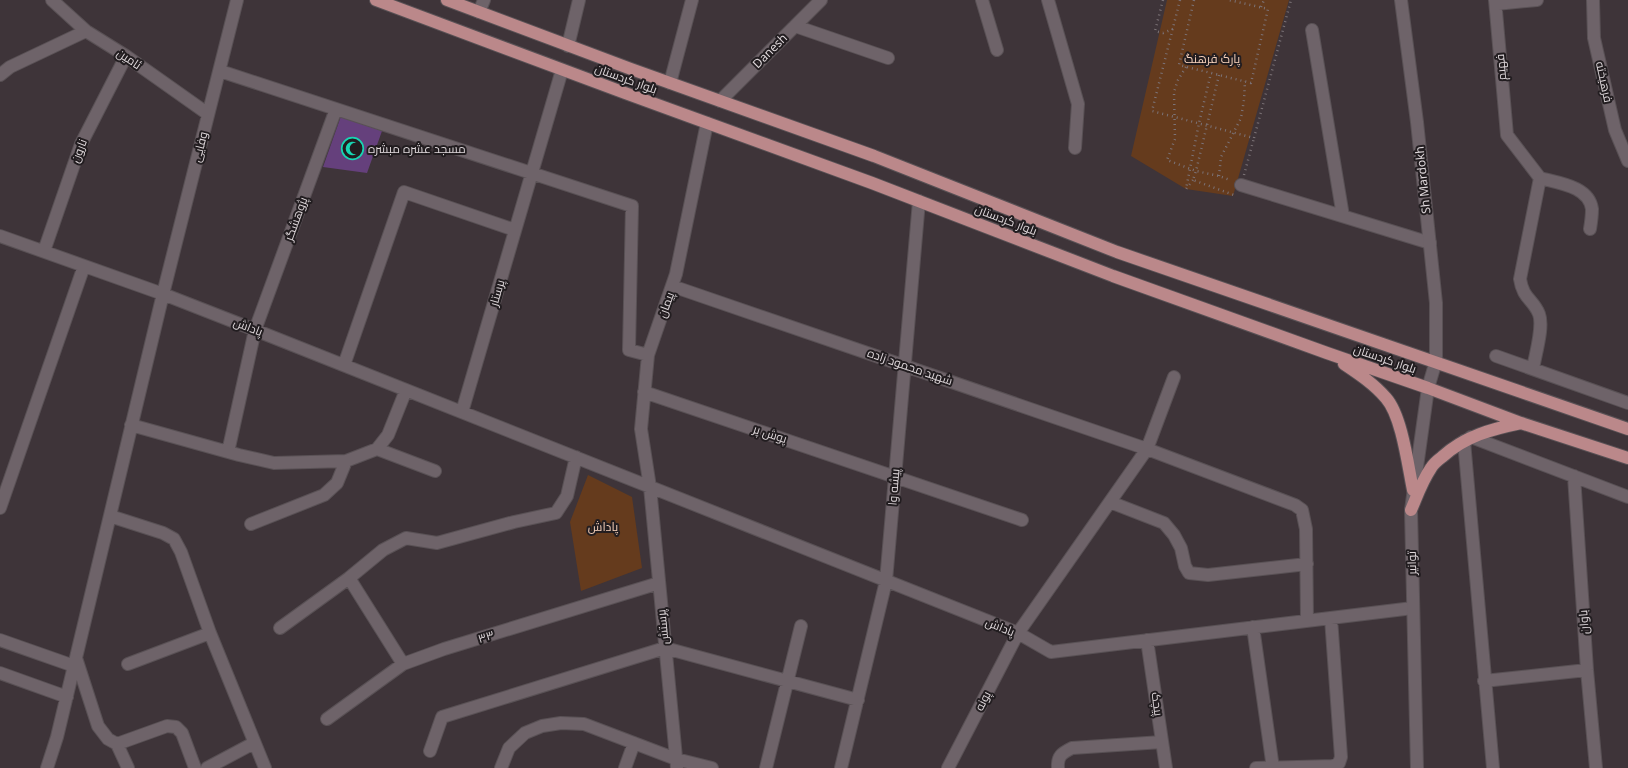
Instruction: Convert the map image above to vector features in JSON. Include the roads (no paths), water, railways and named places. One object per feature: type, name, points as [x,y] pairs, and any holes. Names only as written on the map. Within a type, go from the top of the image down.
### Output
[{"type":"main road","name":"بلوار کردستان","points":[[376,0],[919,201],[1113,276],[1521,423],[1628,458]]},
{"type":"main road","name":"بلوار کردستان","points":[[446,0],[482,6],[568,46],[874,156],[1117,252],[1628,429]]},
{"type":"main road","points":[[1327,353],[1366,378],[1388,399],[1399,424],[1413,490]]},
{"type":"main road","points":[[1411,510],[1420,486],[1432,466],[1447,452],[1467,439],[1521,423]]},
{"type":"street","name":"ئامین","points":[[52,0],[86,31],[126,56],[208,114]]},
{"type":"street","name":"وفایی","points":[[47,768],[67,697],[162,294],[237,0]]},
{"type":"street","points":[[568,46],[580,0]]},
{"type":"street","points":[[670,83],[692,0]]},
{"type":"street","name":"Danesh","points":[[720,101],[821,0]]},
{"type":"street","points":[[982,0],[997,50]]},
{"type":"street","points":[[1048,0],[1078,104],[1075,148]]},
{"type":"street","name":"Sh Mardokh","points":[[1401,0],[1417,122],[1436,303],[1436,361]]},
{"type":"street","points":[[1495,2],[1537,0]]},
{"type":"street","name":"فرهیخته","points":[[1593,0],[1594,38],[1600,66],[1615,130],[1628,161]]},
{"type":"street","name":"فهیم","points":[[1495,2],[1507,135],[1540,178]]},
{"type":"street","points":[[795,26],[888,58]]},
{"type":"street","points":[[1312,30],[1343,216]]},
{"type":"street","points":[[0,75],[10,67],[86,31]]},
{"type":"street","name":"نارون","points":[[44,251],[81,144],[126,56]]},
{"type":"street","name":"پرستار","points":[[462,412],[562,70]]},
{"type":"street","points":[[220,71],[632,206],[629,350],[648,355]]},
{"type":"street","name":"پژوهشگر","points":[[228,452],[255,330],[336,109]]},
{"type":"street","name":"پیمان","points":[[650,487],[641,429],[648,355],[676,274],[707,123]]},
{"type":"street","points":[[1533,369],[1540,323],[1539,314],[1525,296],[1520,279],[1540,178],[1581,191],[1588,197],[1592,209],[1590,229]]},
{"type":"street","points":[[1241,185],[1430,243]]},
{"type":"street","points":[[344,365],[404,192],[515,230]]},
{"type":"street","name":"پیشه وا","points":[[841,768],[886,581],[919,201]]},
{"type":"street","name":"پاداش","points":[[0,236],[162,294],[344,365],[1018,633],[1051,652],[1413,608]]},
{"type":"street","points":[[0,508],[84,266]]},
{"type":"street","name":"شهید محمود زاده","points":[[672,286],[1147,449],[1295,504],[1302,510],[1305,519],[1307,621]]},
{"type":"street","points":[[1496,356],[1628,403]]},
{"type":"street","name":"توانیر","points":[[1417,768],[1411,510],[1428,388],[1436,361]]},
{"type":"street","name":"پونه","points":[[948,768],[1018,633],[1147,449],[1174,377]]},
{"type":"street","points":[[131,426],[274,463],[346,461],[377,448],[388,435],[406,390]]},
{"type":"street","name":"پوش پر","points":[[644,392],[1022,520]]},
{"type":"street","points":[[1493,768],[1484,680],[1467,439],[1628,497]]},
{"type":"street","points":[[377,448],[435,471]]},
{"type":"street","points":[[280,628],[349,578],[383,550],[406,538],[437,543],[514,522],[556,513],[567,496],[576,457]]},
{"type":"street","points":[[250,524],[324,495],[336,483],[346,461]]},
{"type":"street","name":"باوان","points":[[1574,476],[1596,768]]},
{"type":"street","name":"پرستش","points":[[650,487],[676,763]]},
{"type":"street","points":[[1110,502],[1164,524],[1174,535],[1189,573],[1208,575],[1307,564]]},
{"type":"street","points":[[110,516],[163,533],[174,539],[181,552],[210,633],[265,768]]},
{"type":"street","points":[[349,578],[403,664]]},
{"type":"street","name":"۳۳","points":[[327,718],[403,664],[444,649],[659,583]]},
{"type":"street","points":[[1256,768],[1333,766],[1339,762],[1341,757],[1331,618]]},
{"type":"street","points":[[766,768],[801,626]]},
{"type":"street","points":[[1253,627],[1273,768]]},
{"type":"street","points":[[128,664],[210,633]]},
{"type":"street","points":[[0,640],[75,662],[98,726],[108,739],[117,744],[128,768]]},
{"type":"street","name":"پیچک","points":[[1147,640],[1166,768]]},
{"type":"street","points":[[430,751],[442,717],[665,648],[858,700]]},
{"type":"street","points":[[1484,680],[1588,670]]},
{"type":"street","points":[[0,673],[67,697]]},
{"type":"street","points":[[501,768],[509,748],[525,733],[542,726],[561,722],[584,724],[634,743],[676,763],[712,768]]},
{"type":"street","points":[[117,744],[167,726],[176,727],[182,733],[195,768]]},
{"type":"street","points":[[207,768],[254,742]]},
{"type":"street","points":[[1058,768],[1057,761],[1062,753],[1072,748],[1162,742]]},
{"type":"street","points":[[625,768],[634,743]]},
{"type":"place","name":"مسجد عشره مبشره","points":[[352,149]]},
{"type":"park label","name":"پارک فرهنگ","points":[[1212,59]]}]
